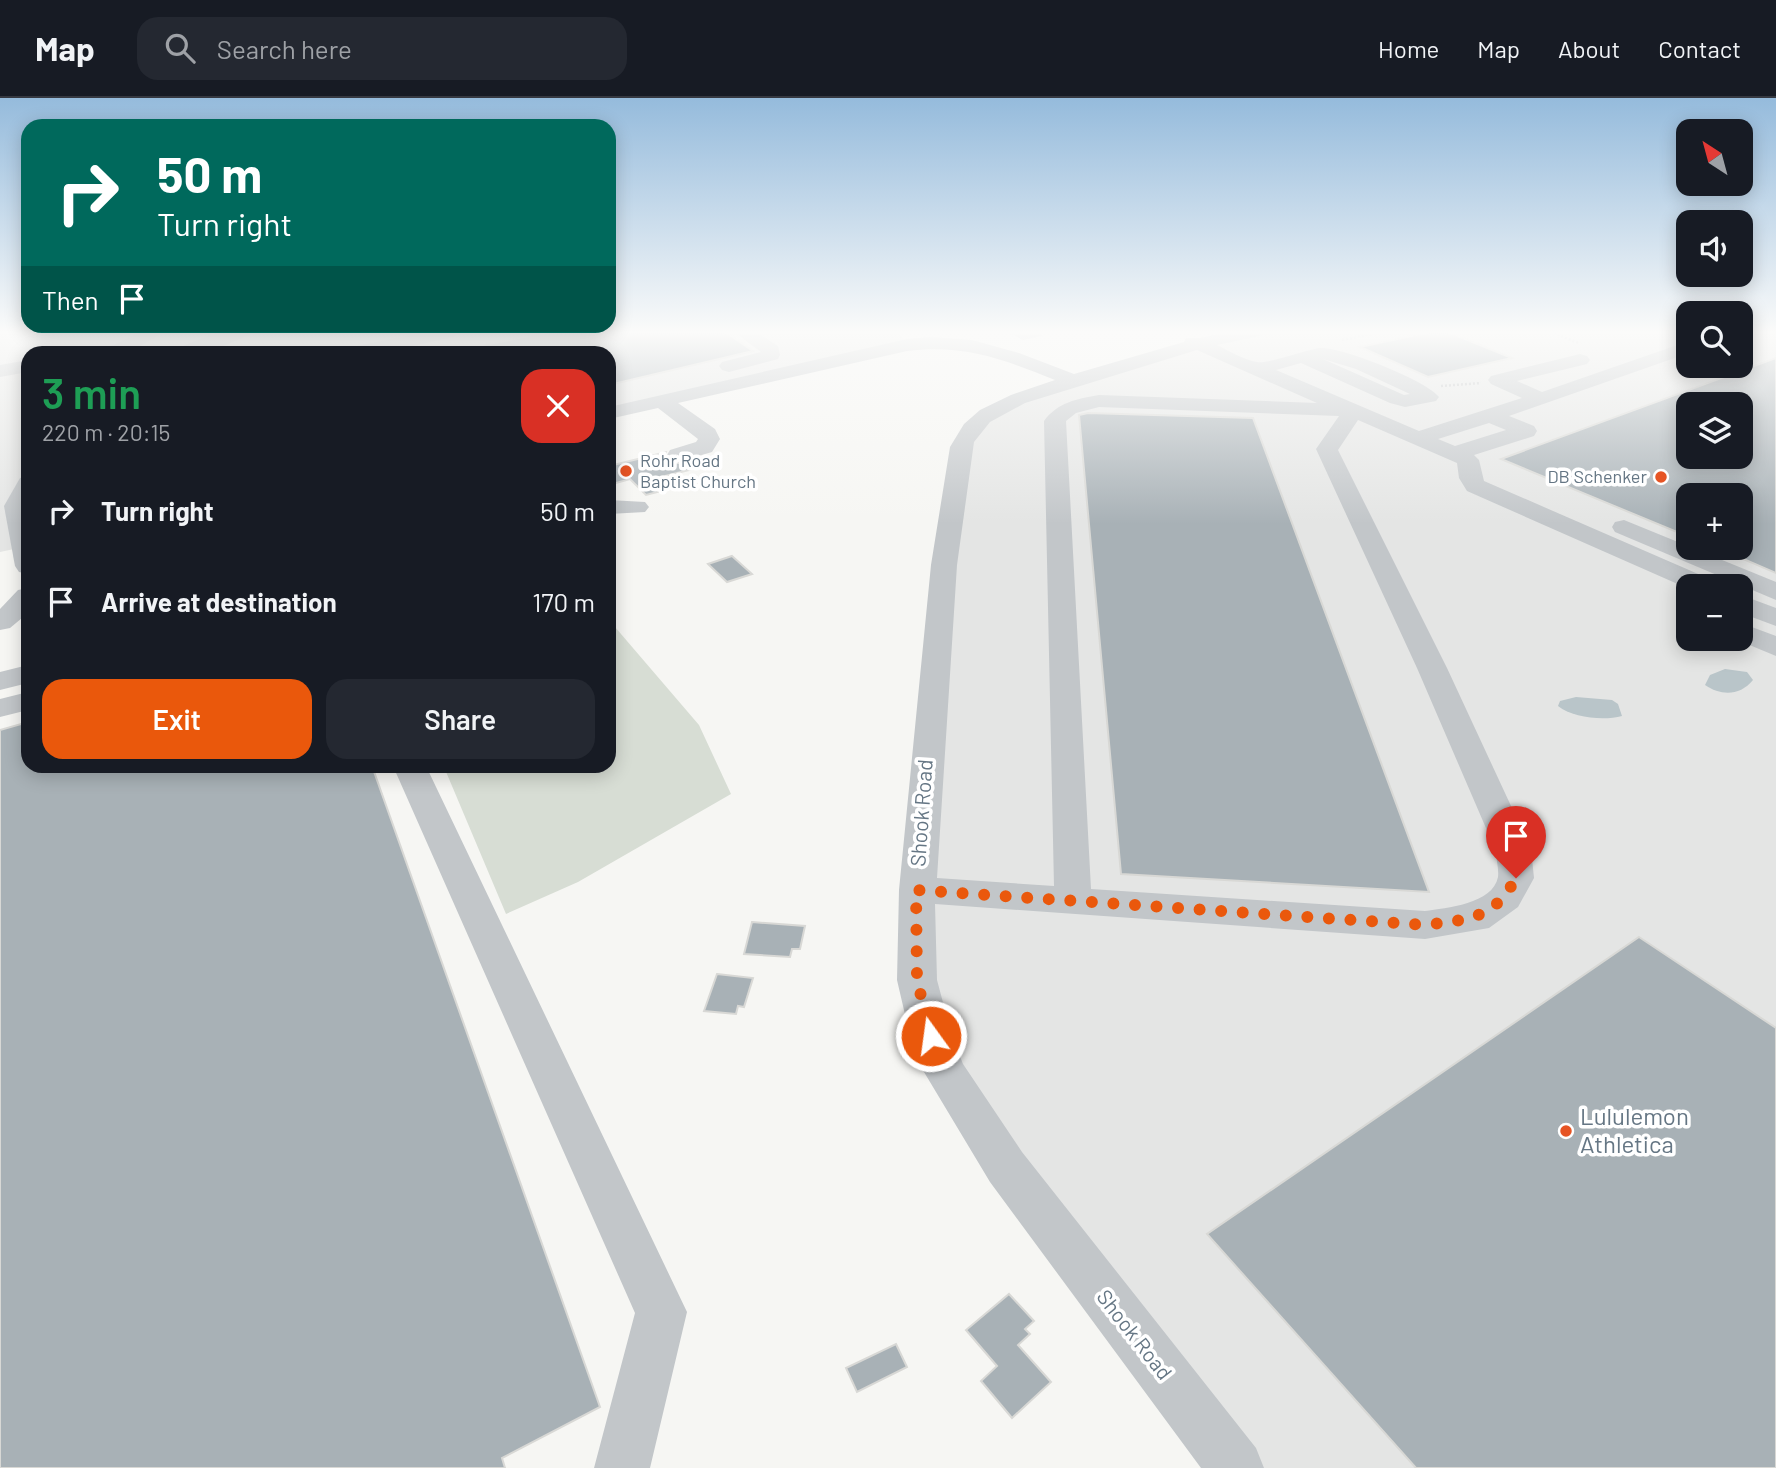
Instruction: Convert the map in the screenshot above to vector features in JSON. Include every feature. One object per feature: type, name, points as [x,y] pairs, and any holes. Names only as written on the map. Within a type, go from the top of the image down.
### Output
[{"type":"street","points":[[616,411],[684,396]]},
{"type":"street","name":"Shook Road","points":[[1027,396],[986,414],[973,426],[961,447],[944,565],[916,890],[917,980],[931,1036],[945,1072],[1006,1167],[1236,1468]]},
{"type":"street","points":[[1320,396],[1776,592]]},
{"type":"street","points":[[1389,396],[1405,401],[1429,397],[1427,396]]},
{"type":"street","points":[[1533,396],[1540,399]]},
{"type":"street","points":[[1419,438],[1549,396]]},
{"type":"street","points":[[662,401],[707,434],[709,439],[704,447],[678,455]]},
{"type":"street","points":[[1073,901],[1055,421],[1060,412],[1099,401],[1353,410]]},
{"type":"street","points":[[916,890],[1425,925],[1476,918],[1505,898],[1516,878],[1513,849],[1432,668],[1327,449],[1340,434],[1353,410]]},
{"type":"street","points":[[1461,457],[1527,431],[1489,415]]},
{"type":"street","points":[[1461,457],[1475,486],[1676,574]]},
{"type":"street","points":[[21,496],[16,506],[21,542]]},
{"type":"street","points":[[616,507],[637,507]]},
{"type":"street","points":[[0,622],[21,606]]},
{"type":"street","points":[[1753,608],[1776,618]]},
{"type":"street","points":[[1753,636],[1776,647]]},
{"type":"street","points":[[0,681],[21,676]]},
{"type":"street","points":[[0,708],[21,703]]},
{"type":"street","points":[[413,773],[661,1312],[622,1468]]},
{"type":"shaded area","points":[[0,396],[21,396],[21,548],[0,552]]},
{"type":"shaded area","points":[[616,396],[684,396],[616,411]]},
{"type":"shaded area","points":[[1045,396],[1676,396],[1676,469],[1753,469],[1753,396],[1776,396],[1776,1468],[1236,1468],[1006,1167],[917,980],[968,433],[986,414]]},
{"type":"shaded area","points":[[616,628],[699,725],[731,794],[578,882],[506,914],[447,773],[616,773]]},
{"type":"shaded area","points":[[1725,669],[1747,672],[1753,680],[1742,689],[1730,693],[1705,685],[1710,675]]},
{"type":"shaded area","points":[[1576,697],[1612,700],[1618,704],[1622,716],[1589,717],[1558,706],[1560,701]]},
{"type":"building","name":"DB Schenker","points":[[1676,396],[1676,469],[1753,469],[1753,396],[1776,396],[1776,573],[1746,560],[1753,560],[1753,483],[1676,483],[1676,532],[1501,459]]},
{"type":"building","points":[[1088,413],[1253,418],[1429,892],[1121,874],[1079,415]]},
{"type":"building","points":[[666,452],[669,463],[685,463],[693,469],[661,477],[673,488],[646,495],[630,479],[616,483],[616,464]]},
{"type":"building","points":[[732,556],[752,574],[727,582],[708,564]]},
{"type":"building","points":[[21,724],[21,773],[374,773],[600,1407],[502,1458],[505,1468],[0,1468],[0,730]]},
{"type":"building","points":[[752,922],[805,926],[800,949],[792,949],[790,957],[744,954]]},
{"type":"building","name":"Lululemon Athletica","points":[[1639,937],[1776,1028],[1776,1468],[1416,1468],[1207,1234]]},
{"type":"building","points":[[717,974],[753,978],[744,1007],[738,1006],[736,1014],[704,1011]]},
{"type":"building","points":[[1009,1294],[1034,1321],[1025,1329],[1030,1334],[1018,1345],[1051,1382],[1012,1418],[981,1381],[997,1366],[966,1330]]},
{"type":"building","points":[[896,1344],[907,1367],[857,1392],[846,1368]]},
{"type":"place","name":"Rohr Road Baptist Church","points":[[626,471]]},
{"type":"place","name":"DB Schenker","points":[[1661,477]]},
{"type":"place","name":"Lululemon Athletica","points":[[1566,1131]]},
{"type":"route","points":[[931,1036],[917,980],[916,890],[1425,925],[1476,918],[1505,898],[1516,878]]}]
